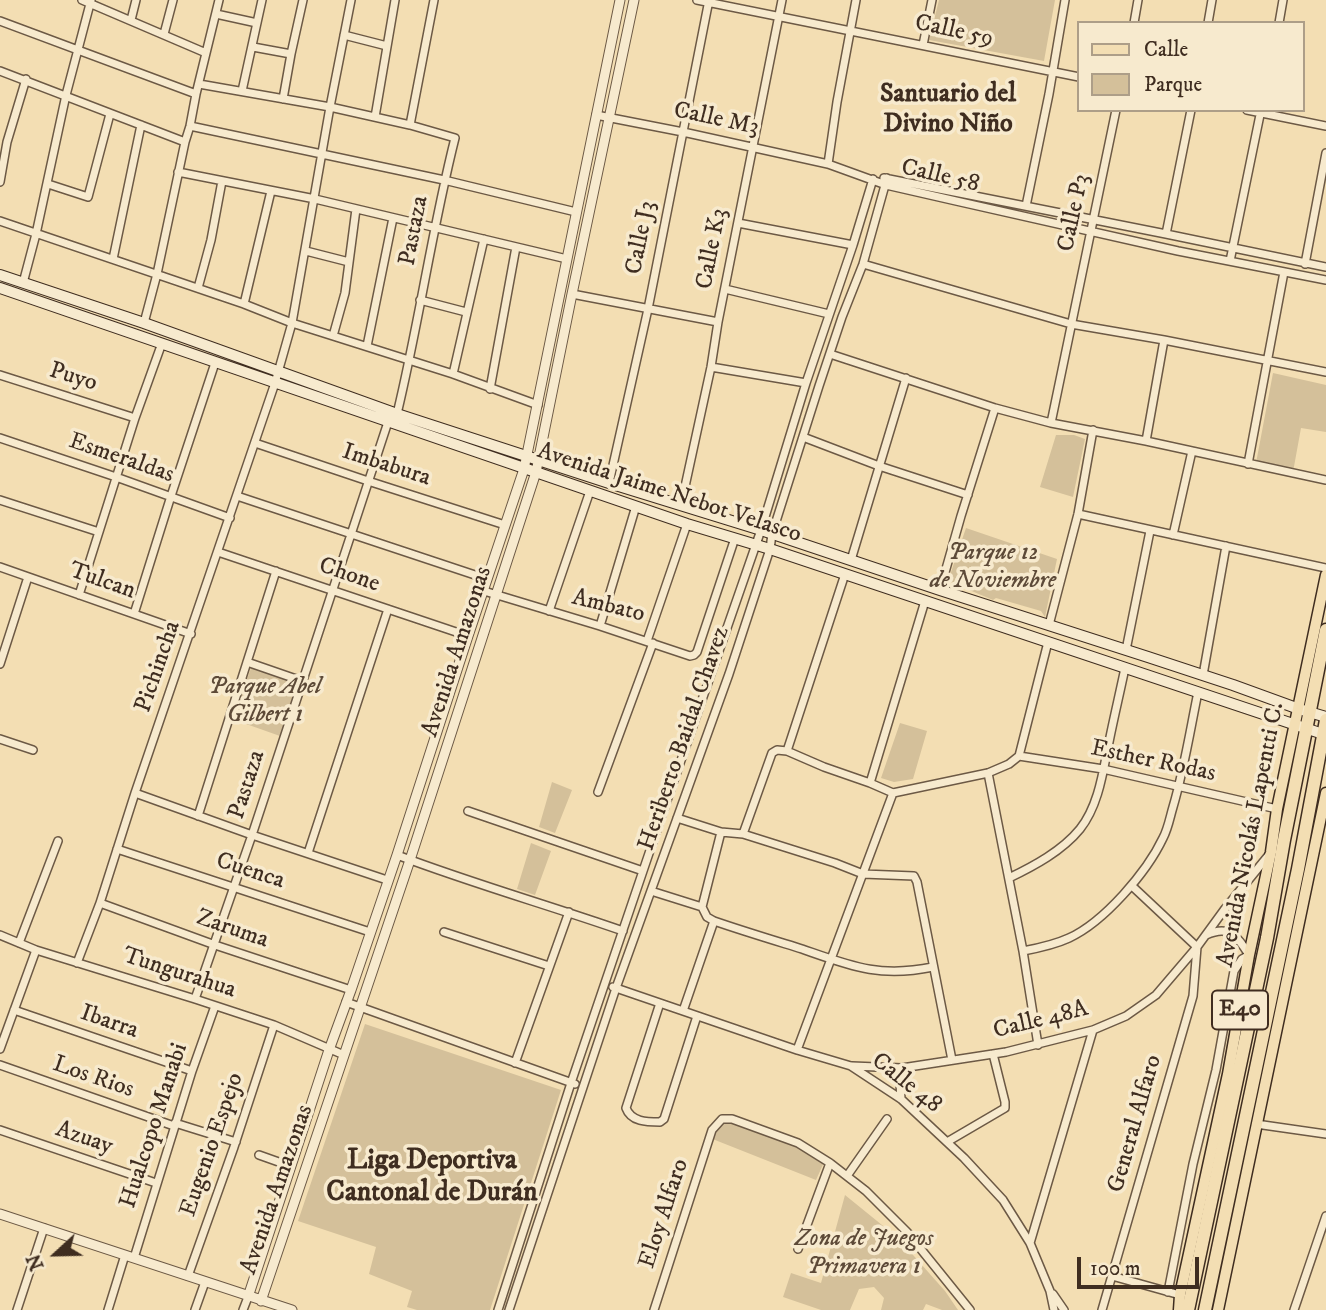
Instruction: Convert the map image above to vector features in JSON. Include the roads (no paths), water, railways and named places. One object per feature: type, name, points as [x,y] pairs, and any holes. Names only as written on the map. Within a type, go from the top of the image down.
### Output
[{"type":"highway","name":"Avenida Nicolás Lapentti C.","points":[[1193,1309],[1226,1108],[1267,938],[1304,711],[1326,630]]},
{"type":"highway","name":"Avenida Nicolás Lapentti C.","points":[[1193,1309],[1298,869],[1326,718]]},
{"type":"main road","name":"Avenida Jaime Nebot Velasco","points":[[0,275],[144,323],[397,414],[761,530],[1326,718]]},
{"type":"main road","name":"Avenida Jaime Nebot Velasco","points":[[0,288],[687,524],[770,549],[1325,734]]},
{"type":"main road","name":"Avenida Nicolás Lapentti C.","points":[[1304,711],[1326,575]]},
{"type":"main road","name":"Avenida Nicolás Lapentti C.","points":[[1193,1309],[1180,1295],[1226,1108],[1249,955],[1278,809],[1301,727]]},
{"type":"main road","name":"E40","points":[[1218,1310],[1256,1124],[1322,832],[1326,793]]},
{"type":"street","points":[[82,0],[206,53]]},
{"type":"street","points":[[131,20],[135,0]]},
{"type":"street","points":[[164,34],[173,0]]},
{"type":"street","points":[[144,323],[219,0]]},
{"type":"street","points":[[242,92],[262,0]]},
{"type":"street","points":[[283,99],[303,0]]},
{"type":"street","name":"Pichincha","points":[[77,963],[100,903],[279,371],[292,323],[306,251],[351,0]]},
{"type":"street","points":[[375,117],[396,0]]},
{"type":"street","points":[[410,125],[434,0]]},
{"type":"street","name":"Avenida Amazonas","points":[[261,1301],[410,860],[536,472],[533,458],[538,405],[620,0]]},
{"type":"street","name":"Avenida Amazonas","points":[[248,1297],[524,469],[533,458],[572,294],[634,0]]},
{"type":"street","name":"Calle 59","points":[[697,0],[1078,76]]},
{"type":"street","name":"Calle K3","points":[[681,505],[711,367],[782,0]]},
{"type":"street","points":[[828,164],[856,0]]},
{"type":"street","points":[[923,45],[932,0]]},
{"type":"street","points":[[1026,206],[1065,0]]},
{"type":"street","points":[[1134,21],[1138,0]]},
{"type":"street","points":[[1208,21],[1212,0]]},
{"type":"street","points":[[1279,21],[1283,0]]},
{"type":"street","name":"Calle J3","points":[[609,483],[648,309],[709,1]]},
{"type":"street","points":[[23,283],[48,184],[66,95],[91,2]]},
{"type":"street","points":[[216,14],[257,23]]},
{"type":"street","points":[[0,21],[196,94]]},
{"type":"street","points":[[344,35],[387,46]]},
{"type":"street","points":[[253,47],[290,54]]},
{"type":"street","points":[[0,71],[185,142]]},
{"type":"street","points":[[0,183],[4,142],[26,79]]},
{"type":"street","name":"Pastaza","points":[[199,84],[330,107],[455,138],[444,180],[410,361],[397,414]]},
{"type":"street","name":"Calle P3","points":[[1051,423],[1116,112]]},
{"type":"street","points":[[1166,234],[1191,112]]},
{"type":"street","points":[[1230,261],[1261,112],[1326,126]]},
{"type":"street","points":[[48,184],[88,197],[110,114]]},
{"type":"street","name":"Calle M3","points":[[596,116],[828,164],[873,180]]},
{"type":"street","points":[[113,259],[141,125]]},
{"type":"street","points":[[190,126],[444,180],[576,212]]},
{"type":"street","points":[[1305,264],[1326,153]]},
{"type":"street","points":[[178,172],[356,209],[567,259]]},
{"type":"street","name":"Calle 58","points":[[873,180],[1094,219],[1326,267]]},
{"type":"street","name":"Heriberto Baidal Chavez","points":[[498,1310],[571,1083],[761,530],[873,180]]},
{"type":"street","points":[[198,288],[211,240],[222,181]]},
{"type":"street","name":"Calle 58","points":[[887,181],[1178,251],[1326,281]]},
{"type":"street","name":"Heriberto Baidal Chavez","points":[[509,1310],[616,988],[729,674],[830,354],[863,264],[887,181]]},
{"type":"street","points":[[244,304],[271,191]]},
{"type":"street","points":[[333,336],[345,293],[356,209]]},
{"type":"street","points":[[367,346],[393,218]]},
{"type":"street","points":[[0,221],[538,405]]},
{"type":"street","points":[[738,223],[853,245]]},
{"type":"street","points":[[453,374],[484,239]]},
{"type":"street","points":[[490,389],[516,247]]},
{"type":"street","points":[[306,251],[349,262]]},
{"type":"street","points":[[863,264],[1071,324],[1326,372]]},
{"type":"street","points":[[1248,464],[1284,272]]},
{"type":"street","points":[[725,289],[829,314]]},
{"type":"street","points":[[572,294],[718,322]]},
{"type":"street","points":[[420,300],[467,312]]},
{"type":"street","points":[[1146,441],[1164,340]]},
{"type":"street","points":[[79,595],[135,418],[162,343]]},
{"type":"street","points":[[830,354],[995,408],[1051,423],[1326,480]]},
{"type":"street","points":[[134,614],[215,363]]},
{"type":"street","points":[[711,367],[806,383]]},
{"type":"street","name":"Puyo","points":[[0,375],[135,418]]},
{"type":"street","points":[[850,560],[906,377]]},
{"type":"street","points":[[940,590],[995,408]]},
{"type":"street","name":"Pastaza","points":[[195,999],[235,887],[388,422]]},
{"type":"street","points":[[1049,625],[1078,514],[1093,430]]},
{"type":"street","name":"Esmeraldas","points":[[0,438],[230,518]]},
{"type":"street","points":[[803,438],[968,495]]},
{"type":"street","name":"Imbabura","points":[[255,443],[505,525]]},
{"type":"street","points":[[1173,535],[1192,451]]},
{"type":"street","points":[[549,611],[590,491]]},
{"type":"street","points":[[237,496],[487,579]]},
{"type":"street","points":[[0,500],[99,532]]},
{"type":"street","points":[[600,626],[636,506]]},
{"type":"street","points":[[1078,514],[1326,569]]},
{"type":"street","name":"Ambato","points":[[484,591],[650,642],[687,524]]},
{"type":"street","points":[[1126,650],[1150,531]]},
{"type":"street","points":[[598,792],[650,642],[690,656],[697,652],[736,538]]},
{"type":"street","points":[[1203,675],[1226,546]]},
{"type":"street","name":"Chone","points":[[218,552],[468,636]]},
{"type":"street","name":"Tulcan","points":[[0,567],[191,634]]},
{"type":"street","points":[[198,816],[276,571]]},
{"type":"street","points":[[787,751],[845,574]]},
{"type":"street","points":[[0,664],[29,577]]},
{"type":"street","points":[[870,783],[925,601]]},
{"type":"street","points":[[308,853],[388,609]]},
{"type":"street","points":[[0,632],[9,635]]},
{"type":"street","points":[[743,834],[772,754],[776,750],[787,751],[893,793],[1001,769],[1019,756],[1048,642]]},
{"type":"street","points":[[247,662],[302,681]]},
{"type":"street","points":[[1009,878],[1042,861],[1079,830],[1091,811],[1125,668]]},
{"type":"street","points":[[1023,951],[1052,945],[1072,937],[1090,925],[1132,886],[1154,856],[1164,836],[1179,787],[1198,692]]},
{"type":"street","points":[[0,739],[33,750]]},
{"type":"street","name":"Esther Rodas","points":[[1019,756],[1103,769],[1278,809]]},
{"type":"street","points":[[988,773],[1023,951],[1038,1045]]},
{"type":"street","points":[[135,793],[387,880]]},
{"type":"street","points":[[797,1050],[893,793]]},
{"type":"street","points":[[468,811],[643,871]]},
{"type":"street","points":[[677,818],[721,832],[743,834],[863,874],[914,876],[951,1060]]},
{"type":"street","points":[[721,832],[702,907],[707,917],[858,968],[893,972],[933,967]]},
{"type":"street","points":[[19,943],[58,841]]},
{"type":"street","name":"Cuenca","points":[[117,849],[370,932]]},
{"type":"street","name":"Calle 48A","points":[[851,1066],[902,1068],[993,1054],[1093,1030],[1126,1016],[1156,995],[1271,852]]},
{"type":"street","points":[[397,855],[623,931]]},
{"type":"street","points":[[1132,886],[1197,947]]},
{"type":"street","points":[[651,891],[702,907]]},
{"type":"street","name":"Zaruma","points":[[100,903],[351,990]]},
{"type":"street","points":[[515,1063],[569,912]]},
{"type":"street","points":[[683,1011],[714,921]]},
{"type":"street","points":[[1168,1292],[1216,1070],[1234,971],[1242,959],[1249,955],[1241,942],[1229,932],[1221,930],[1206,936]]},
{"type":"street","points":[[444,932],[549,966]]},
{"type":"street","name":"Tungurahua","points":[[0,935],[36,950],[274,1025],[344,1055]]},
{"type":"street","name":"General Alfaro","points":[[1102,1310],[1193,996],[1197,947]]},
{"type":"street","points":[[0,1049],[36,950]]},
{"type":"street","name":"Calle 48","points":[[605,984],[851,1066],[901,1099],[1003,1199],[1030,1242],[1050,1290],[1054,1310]]},
{"type":"street","points":[[346,1003],[582,1087]]},
{"type":"street","points":[[660,1003],[626,1108],[629,1115],[639,1121],[660,1122],[664,1119],[697,1016]]},
{"type":"street","name":"Hualcopo Manabi","points":[[108,1310],[156,1183],[215,1006]]},
{"type":"street","name":"Ibarra","points":[[14,1010],[192,1071]]},
{"type":"street","name":"Eugenio Espejo","points":[[188,1276],[274,1025]]},
{"type":"street","points":[[1030,1242],[1093,1030]]},
{"type":"street","points":[[947,1142],[1004,1108],[1005,1102],[993,1054]]},
{"type":"street","name":"Los Rios","points":[[0,1065],[175,1125],[236,1142]]},
{"type":"street","points":[[901,1099],[902,1068]]},
{"type":"street","name":"Eloy Alfaro","points":[[654,1310],[712,1130],[722,1119],[732,1119],[798,1143],[830,1163]]},
{"type":"street","points":[[847,1176],[887,1119]]},
{"type":"street","points":[[1256,1124],[1326,1134]]},
{"type":"street","name":"Azuay","points":[[0,1130],[156,1183]]},
{"type":"street","points":[[259,1155],[290,1166]]},
{"type":"street","points":[[798,1249],[830,1163],[866,1191],[907,1232],[970,1310]]},
{"type":"street","points":[[0,1214],[292,1310]]},
{"type":"street","points":[[1294,1310],[1326,1216]]},
{"type":"street","points":[[17,1310],[44,1228]]},
{"type":"street","points":[[1112,1276],[1180,1295]]},
{"type":"street","points":[[195,1310],[205,1282]]},
{"type":"street","points":[[1050,1290],[1064,1310]]},
{"type":"street","points":[[243,1310],[248,1297]]},
{"type":"district","name":"Santuario del Divino Niño","points":[[948,111]]},
{"type":"district","name":"Liga Deportiva Cantonal de Durán","points":[[432,1178]]},
{"type":"park label","name":"Parque 12 de Noviembre","points":[[993,568]]},
{"type":"park label","name":"Parque Abel Gilbert 1","points":[[265,702]]},
{"type":"park label","name":"Zona de Juegos Primavera 1","points":[[864,1254]]}]
